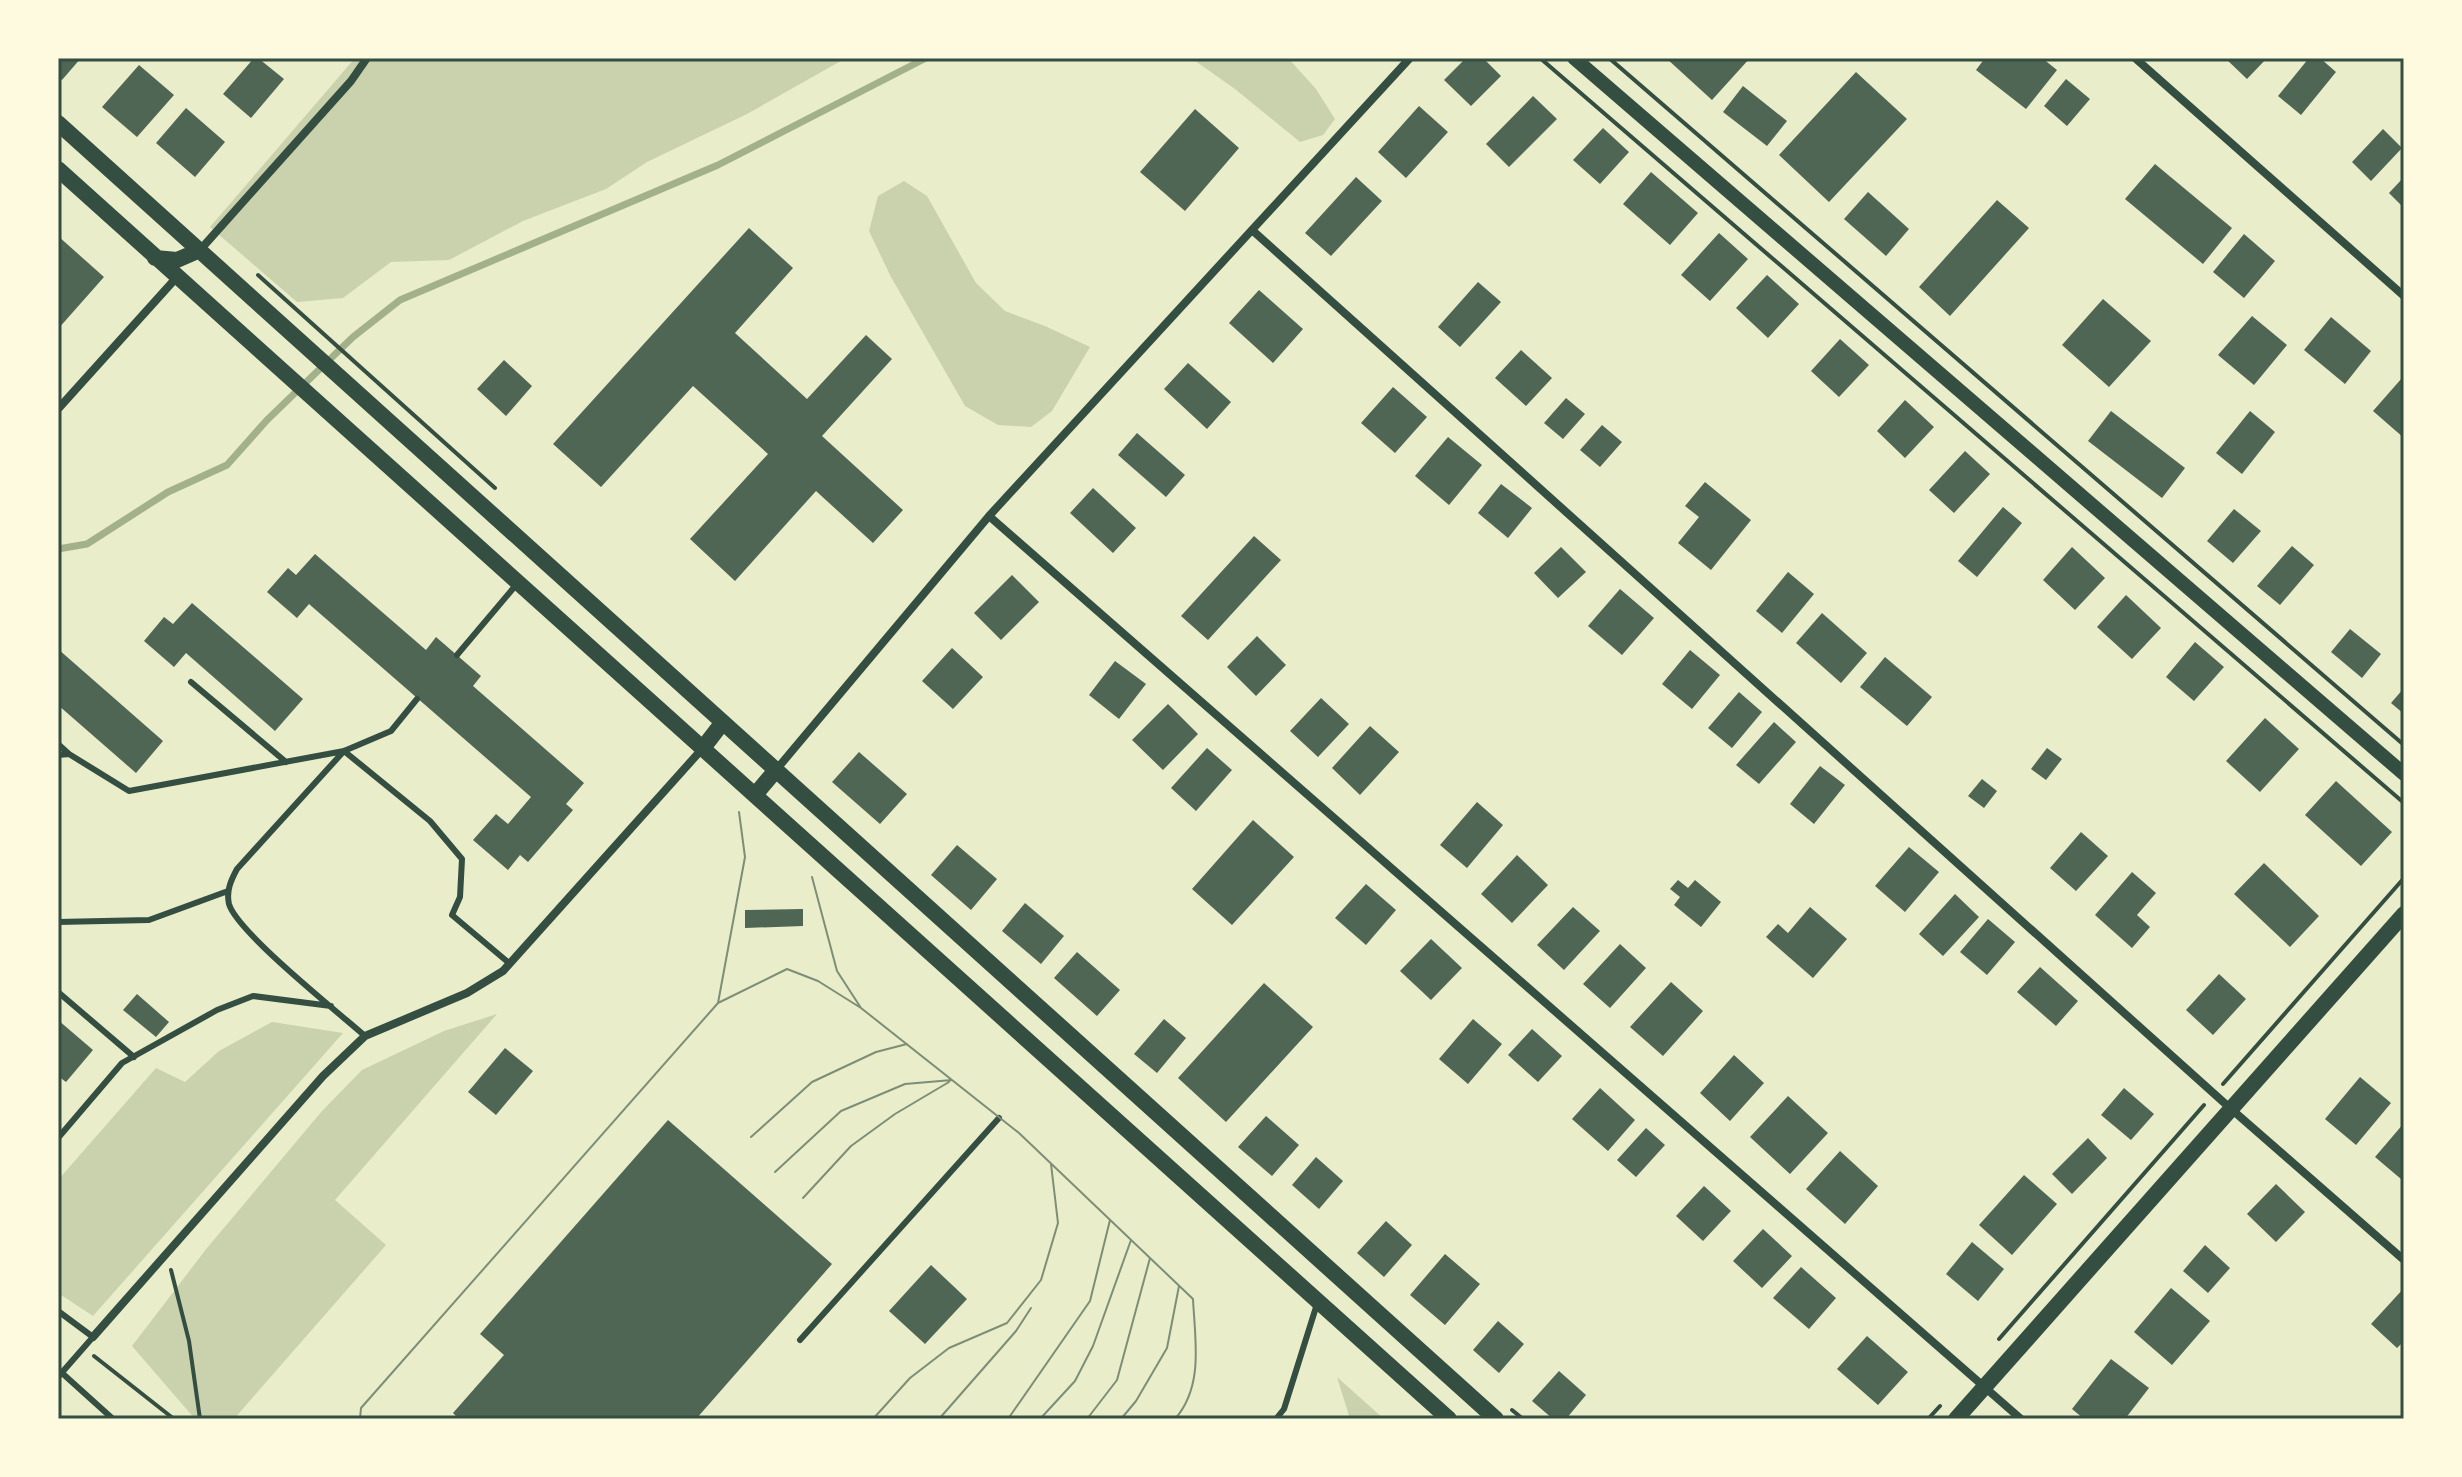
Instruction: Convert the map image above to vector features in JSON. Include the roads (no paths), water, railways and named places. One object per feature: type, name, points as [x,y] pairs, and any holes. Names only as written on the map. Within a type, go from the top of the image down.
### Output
[{"type":"main road","points":[[58,123],[1496,1419]]},
{"type":"main road","points":[[58,169],[1449,1419]]},
{"type":"main road","points":[[154,257],[165,261],[177,260],[200,250]]},
{"type":"main road","points":[[177,277],[195,266],[222,269]]},
{"type":"main road","points":[[703,748],[723,722]]},
{"type":"main road","points":[[755,795],[776,770]]},
{"type":"main road","points":[[1956,1419],[2404,914]]},
{"type":"street","points":[[200,250],[351,81],[367,58]]},
{"type":"street","points":[[776,770],[989,516],[1410,58]]},
{"type":"street","points":[[1574,58],[2404,774]]},
{"type":"street","points":[[2135,58],[2404,296]]},
{"type":"street","points":[[1252,230],[2230,1108],[2404,1260]]},
{"type":"street","points":[[58,409],[177,277]]},
{"type":"street","points":[[989,516],[2021,1419]]},
{"type":"street","points":[[93,1337],[323,1076],[365,1036],[467,993],[503,971],[703,748]]},
{"type":"lane","points":[[457,655],[518,582]]},
{"type":"lane","points":[[191,682],[286,762]]},
{"type":"lane","points":[[58,744],[129,791],[344,751],[391,731],[417,699]]},
{"type":"lane","points":[[344,751],[237,869],[228,891],[233,913],[251,936],[365,1036]]},
{"type":"lane","points":[[344,751],[430,821],[462,859],[460,897],[452,915],[509,963]]},
{"type":"lane","points":[[58,755],[69,754]]},
{"type":"lane","points":[[58,922],[149,920],[228,891]]},
{"type":"lane","points":[[58,992],[134,1057]]},
{"type":"lane","points":[[58,1138],[122,1063],[217,1010],[253,996],[332,1006]]},
{"type":"lane","points":[[800,1340],[999,1118]]},
{"type":"lane","points":[[1276,1419],[1284,1409],[1318,1301]]},
{"type":"lane","points":[[58,1311],[93,1337],[60,1375],[113,1419]]},
{"type":"waterway","points":[[58,549],[87,544],[168,492],[227,465],[267,420],[353,337],[400,300],[718,165],[926,58]]},
{"type":"tram line","points":[[718,1003],[745,857],[739,812]]},
{"type":"tram line","points":[[812,877],[837,971],[861,1008],[1019,1133],[1193,1299],[1194,1377],[1184,1406],[1175,1419]]},
{"type":"tram line","points":[[360,1419],[361,1408],[718,1003],[787,969],[818,981],[861,1008]]},
{"type":"tram line","points":[[751,1137],[812,1082],[876,1052],[907,1044]]},
{"type":"tram line","points":[[775,1172],[841,1111],[905,1084],[952,1080]]},
{"type":"tram line","points":[[803,1198],[851,1146],[895,1114],[949,1082]]},
{"type":"tram line","points":[[873,1419],[910,1378],[949,1348],[1007,1323],[1041,1280],[1058,1223],[1051,1164]]},
{"type":"tram line","points":[[1008,1419],[1090,1301],[1110,1220]]},
{"type":"tram line","points":[[1040,1419],[1075,1381],[1093,1346],[1131,1240]]},
{"type":"tram line","points":[[1087,1419],[1117,1380],[1150,1258]]},
{"type":"tram line","points":[[1121,1419],[1136,1401],[1167,1348],[1179,1286]]},
{"type":"tram line","points":[[939,1419],[1016,1331],[1031,1308]]}]
